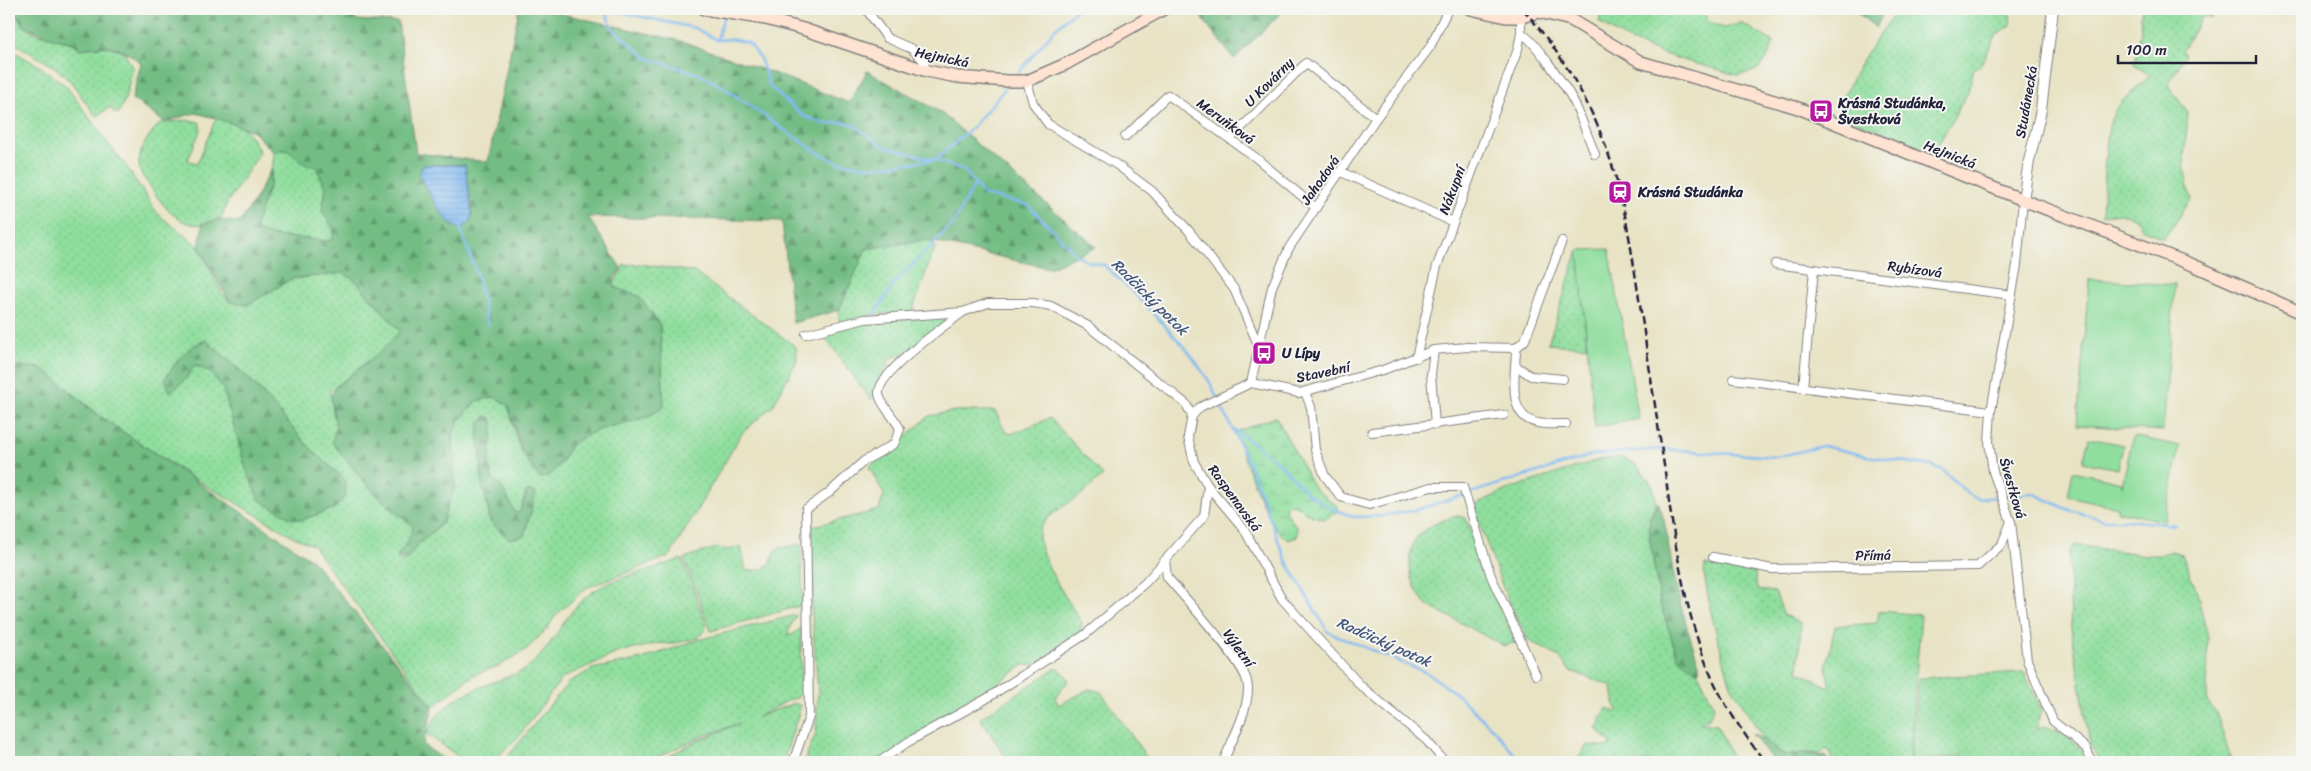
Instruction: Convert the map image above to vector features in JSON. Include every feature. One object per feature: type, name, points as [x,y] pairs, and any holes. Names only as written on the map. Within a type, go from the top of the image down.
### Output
[{"type":"main road","name":"Hejnická","points":[[704,9],[766,19],[803,29],[927,71],[987,80],[1027,81],[1066,64],[1164,9]]},
{"type":"main road","name":"Hejnická","points":[[1471,9],[1495,16],[1521,17],[1540,10],[1571,20],[1641,62],[1798,108],[2023,200],[2192,265],[2302,313]]},
{"type":"street","points":[[866,9],[887,38],[912,49],[923,60],[927,71]]},
{"type":"street","name":"Jahodová","points":[[1251,383],[1272,287],[1289,248],[1376,118],[1430,47],[1448,9]]},
{"type":"street","name":"Studánecká","points":[[2023,200],[2028,161],[2042,110],[2053,9]]},
{"type":"street","name":"Nákupní","points":[[1416,358],[1437,266],[1518,49],[1521,17]]},
{"type":"street","points":[[1521,33],[1527,36],[1574,102],[1595,154]]},
{"type":"street","name":"U Kovárny","points":[[1230,139],[1306,63],[1376,118]]},
{"type":"street","points":[[1027,81],[1032,102],[1048,124],[1117,165],[1152,190],[1189,231],[1234,290],[1259,347]]},
{"type":"street","name":"Meruňková","points":[[1125,137],[1168,95],[1255,157],[1316,208]]},
{"type":"street","points":[[1341,172],[1452,222]]},
{"type":"street","name":"Švestková","points":[[2023,200],[2012,295],[1991,411],[1989,442],[1993,472],[2011,522],[2027,660],[2053,721],[2086,748],[2092,762]]},
{"type":"street","points":[[1562,241],[1525,340],[1516,348],[1515,406],[1522,417],[1537,423],[1566,424]]},
{"type":"street","name":"Rybízová","points":[[1775,264],[2012,295]]},
{"type":"street","points":[[1803,388],[1814,268]]},
{"type":"street","points":[[806,334],[865,319],[964,312],[988,303],[1033,303],[1051,306],[1088,326],[1186,404],[1192,416],[1200,407],[1251,383]]},
{"type":"street","points":[[793,762],[809,718],[806,509],[830,492],[864,461],[894,444],[900,429],[895,418],[881,401],[879,392],[882,383],[894,367],[964,312]]},
{"type":"street","name":"Stavební","points":[[1251,383],[1298,393],[1383,370],[1434,350],[1516,348]]},
{"type":"street","points":[[1434,350],[1431,374],[1435,425]]},
{"type":"street","points":[[1516,366],[1531,376],[1562,379]]},
{"type":"street","points":[[1732,379],[1991,411]]},
{"type":"street","points":[[1305,392],[1312,407],[1315,450],[1325,476],[1342,497],[1369,505],[1431,487],[1463,487],[1491,576],[1536,674]]},
{"type":"street","points":[[1372,432],[1504,415]]},
{"type":"street","name":"Raspenavská","points":[[1192,416],[1188,437],[1194,462],[1208,486],[1244,529],[1282,599],[1361,686],[1426,740],[1445,762]]},
{"type":"street","points":[[879,762],[908,742],[986,699],[1086,634],[1146,582],[1204,516],[1208,486]]},
{"type":"street","name":"Přímá","points":[[1713,557],[1772,569],[1978,566],[2002,544],[2011,522]]},
{"type":"street","name":"Výletní","points":[[1165,560],[1167,577],[1234,659],[1247,681],[1246,704],[1223,762]]},
{"type":"green space","points":[[9,9],[13,10],[21,22],[37,34],[62,39],[79,49],[108,46],[124,52],[133,69],[119,113],[114,113],[110,107],[98,116],[95,115],[71,82],[56,68],[9,40]]},
{"type":"green space","points":[[11,9],[352,9],[355,20],[398,22],[416,153],[488,162],[519,9],[541,9],[681,41],[773,73],[849,103],[867,71],[940,112],[1096,247],[1049,268],[925,240],[866,249],[839,310],[793,323],[782,221],[588,217],[621,268],[614,279],[614,287],[639,296],[660,325],[664,407],[645,417],[593,432],[584,437],[570,447],[552,474],[540,478],[522,452],[508,405],[494,397],[477,401],[459,421],[453,434],[455,486],[442,523],[417,545],[408,558],[398,558],[400,551],[410,537],[413,526],[390,508],[350,465],[332,442],[336,428],[331,397],[335,388],[382,350],[400,331],[355,280],[344,273],[291,279],[247,305],[230,302],[199,247],[203,223],[218,220],[240,222],[253,203],[271,169],[270,185],[255,226],[257,231],[275,236],[329,241],[333,239],[334,230],[322,211],[326,188],[316,167],[303,163],[286,150],[274,153],[253,131],[216,118],[195,113],[164,122],[132,99],[141,63],[132,56],[112,47],[79,49],[71,42],[55,39],[24,26]],"holes":[[[424,165],[465,165],[472,214],[453,227],[419,174]]]},
{"type":"green space","points":[[1195,9],[1285,9],[1234,59]]},
{"type":"green space","points":[[1602,9],[1701,9],[1710,23],[1724,28],[1741,23],[1772,41],[1773,44],[1767,58],[1760,67],[1751,72],[1737,75],[1683,60],[1631,41],[1599,22]]},
{"type":"green space","points":[[1853,9],[1885,9],[1876,28]]},
{"type":"green space","points":[[1899,9],[2010,9],[2011,26],[1997,34],[1980,66],[1974,68],[1968,92],[1933,154],[1892,135],[1841,116],[1841,106],[1845,93],[1853,77],[1872,45]]},
{"type":"green space","points":[[2143,9],[2215,9],[2211,19],[2203,16],[2182,51],[2185,55],[2168,85],[2188,113],[2184,165],[2192,199],[2163,238],[2143,230],[2137,219],[2120,213],[2102,215],[2106,146],[2111,120],[2123,101],[2150,75],[2134,65],[2141,31],[2140,16]]},
{"type":"green space","points":[[13,51],[41,67],[67,87],[126,166],[158,214],[199,247],[222,293],[230,302],[247,305],[291,279],[344,273],[355,280],[400,331],[382,350],[330,391],[334,417],[413,526],[412,538],[398,554],[398,558],[401,561],[408,558],[417,545],[443,523],[452,461],[453,434],[459,421],[477,401],[494,397],[508,405],[518,444],[534,472],[561,463],[572,444],[591,432],[645,417],[664,407],[660,325],[650,312],[613,285],[624,265],[641,264],[694,272],[796,347],[797,360],[773,406],[742,433],[670,556],[586,588],[556,615],[547,629],[527,649],[499,666],[474,675],[433,707],[313,545],[296,538],[193,478],[109,423],[42,368],[9,365],[11,114],[9,54]],"holes":[[[206,340],[253,382],[309,447],[345,480],[335,508],[302,520],[246,469],[223,388],[210,372],[195,365],[165,379],[177,361],[187,351]],[[493,425],[489,465],[492,478],[502,487],[515,513],[520,512],[526,492],[524,536],[490,522],[481,472],[481,452]]]},
{"type":"green space","points":[[216,118],[243,128],[248,132],[260,153],[227,203],[222,217],[210,223],[189,224],[180,220],[172,213],[157,196],[141,172],[139,158],[147,139],[159,124],[188,120],[199,122],[201,128],[188,160],[197,164]]},
{"type":"green space","points":[[279,149],[292,152],[303,163],[316,167],[326,188],[322,211],[334,230],[333,239],[329,241],[275,236],[257,231],[255,226],[271,180],[274,153]]},
{"type":"green space","points":[[925,240],[932,241],[935,247],[912,312],[871,315],[839,322],[839,310],[866,249]]},
{"type":"green space","points":[[1609,249],[1639,419],[1595,427],[1578,250]]},
{"type":"green space","points":[[1578,250],[1587,347],[1548,344]]},
{"type":"green space","points":[[2089,279],[2175,285],[2163,431],[2077,425]]},
{"type":"green space","points":[[944,317],[945,323],[900,357],[894,356],[889,361],[871,400],[822,333],[869,322]]},
{"type":"green space","points":[[206,340],[253,382],[309,447],[345,480],[346,495],[335,508],[302,520],[291,518],[259,500],[246,469],[223,388],[210,372],[195,365],[185,380],[170,392],[165,379],[173,367],[193,346]]},
{"type":"green space","points":[[9,365],[42,368],[94,412],[312,560],[433,707],[423,745],[448,762],[9,762]]},
{"type":"green space","points":[[955,411],[995,411],[1005,431],[1011,434],[1050,418],[1103,476],[1048,518],[1041,527],[1039,536],[1041,548],[1053,576],[1082,623],[1080,631],[1067,645],[1059,658],[1047,665],[1024,665],[976,698],[949,720],[881,762],[804,762],[816,733],[818,691],[812,616],[810,527],[879,510],[884,494],[869,467],[929,416]]},
{"type":"green space","points":[[486,416],[491,418],[493,425],[489,465],[492,478],[502,487],[515,513],[520,512],[528,490],[536,493],[524,536],[509,539],[490,522],[487,501],[482,486],[481,452],[478,434],[480,422]]},
{"type":"green space","points":[[1276,417],[1315,489],[1337,506],[1338,511],[1325,519],[1310,515],[1295,505],[1287,504],[1285,510],[1297,528],[1297,537],[1288,540],[1272,522],[1264,507],[1235,432]]},
{"type":"green space","points":[[2133,436],[2180,446],[2164,521],[2117,511],[2117,507],[2068,496],[2073,471],[2122,482],[2122,486]]},
{"type":"green space","points":[[2089,438],[2123,445],[2118,469],[2083,462]]},
{"type":"green space","points":[[1621,457],[1635,463],[1653,486],[1656,501],[1650,519],[1650,541],[1660,603],[1678,657],[1698,672],[1714,707],[1709,718],[1700,723],[1717,725],[1734,762],[1576,762],[1587,745],[1610,747],[1611,743],[1596,729],[1607,708],[1616,712],[1618,709],[1615,708],[1612,686],[1570,671],[1559,657],[1528,640],[1504,591],[1476,513],[1477,504],[1506,490],[1601,459]]},
{"type":"green space","points":[[1658,502],[1665,527],[1678,595],[1701,670],[1698,672],[1678,658],[1660,603],[1650,541],[1650,519]]},
{"type":"green space","points":[[1458,516],[1466,518],[1483,572],[1516,642],[1504,646],[1427,605],[1413,582],[1410,554],[1417,537],[1436,524]]},
{"type":"green space","points":[[801,544],[803,605],[711,631],[684,558],[716,548],[729,550],[741,546],[746,571],[762,569],[770,564],[776,549]]},
{"type":"green space","points":[[2074,545],[2147,555],[2159,555],[2172,551],[2182,554],[2196,589],[2208,637],[2207,702],[2216,712],[2232,762],[2100,762],[2090,744],[2071,629],[2069,552]]},
{"type":"green space","points":[[682,559],[706,624],[705,631],[698,638],[671,644],[660,643],[617,653],[562,678],[520,735],[492,762],[466,762],[427,734],[440,713],[459,698],[528,667],[547,648],[569,615],[587,596],[599,588],[618,580]]},
{"type":"green space","points":[[1705,565],[1755,572],[1757,590],[1775,592],[1784,615],[1801,624],[1798,671],[1830,688],[1826,667],[1835,626],[1877,623],[1879,611],[1921,615],[1909,762],[1833,762],[1831,753],[1826,749],[1820,754],[1784,755],[1764,740],[1730,683],[1711,613],[1704,574]]},
{"type":"green space","points":[[796,615],[787,635],[792,635],[801,628],[801,692],[797,698],[789,700],[758,717],[794,703],[801,706],[783,762],[658,762],[693,743],[740,723],[706,735],[646,762],[503,762],[569,682],[592,669],[642,659],[701,639]]},
{"type":"green space","points":[[1056,668],[1063,672],[1069,680],[1055,698],[1059,705],[1089,689],[1101,692],[1150,762],[1009,762],[980,718]]},
{"type":"green space","points":[[2024,672],[2042,711],[2036,730],[2045,726],[2065,735],[2082,749],[2090,762],[1978,762],[1961,756],[1910,762],[1919,678]]},
{"type":"green space","points":[[1752,734],[1764,740],[1784,755],[1803,753],[1826,756],[1829,762],[1774,762]]},
{"type":"water","points":[[424,165],[465,165],[472,214],[470,222],[461,229],[448,220],[432,197],[419,174]]},
{"type":"waterway","name":"Radčický potok","points":[[605,9],[695,28],[717,40],[731,39],[749,43],[760,58],[770,87],[803,116],[826,124],[844,122],[854,125],[883,146],[964,170],[984,195],[1028,205],[1077,255],[1086,261],[1104,265],[1139,298],[1188,351],[1209,381],[1249,463],[1286,561],[1328,632],[1427,673],[1454,692],[1494,730],[1517,757],[1519,762]]},
{"type":"waterway","points":[[605,9],[612,28],[647,58],[699,74],[720,85],[815,151],[837,162],[871,167],[935,160],[973,127],[1008,85]]},
{"type":"waterway","points":[[1015,77],[1055,29],[1077,9]]},
{"type":"waterway","points":[[717,40],[724,15]]},
{"type":"waterway","points":[[874,316],[895,282],[952,225],[975,184]]},
{"type":"waterway","points":[[460,227],[477,275],[488,326]]},
{"type":"waterway","points":[[1234,429],[1280,464],[1307,493],[1330,508],[1354,517],[1382,516],[1416,510],[1592,455],[1661,449],[1777,457],[1823,446],[1867,456],[1932,466],[1943,470],[1968,494],[1978,499],[2032,493],[2067,509],[2104,520],[2127,520],[2175,525]]},
{"type":"railway","points":[[1523,9],[1551,44],[1586,100],[1611,162],[1624,210],[1630,243],[1676,546],[1692,619],[1707,666],[1725,704],[1765,762]]},
{"type":"place","name":"Krásná Studánka, Švestková","points":[[1821,111]]},
{"type":"place","name":"Krásná Studánka","points":[[1620,192]]},
{"type":"place","name":"U Lípy","points":[[1264,353]]}]
